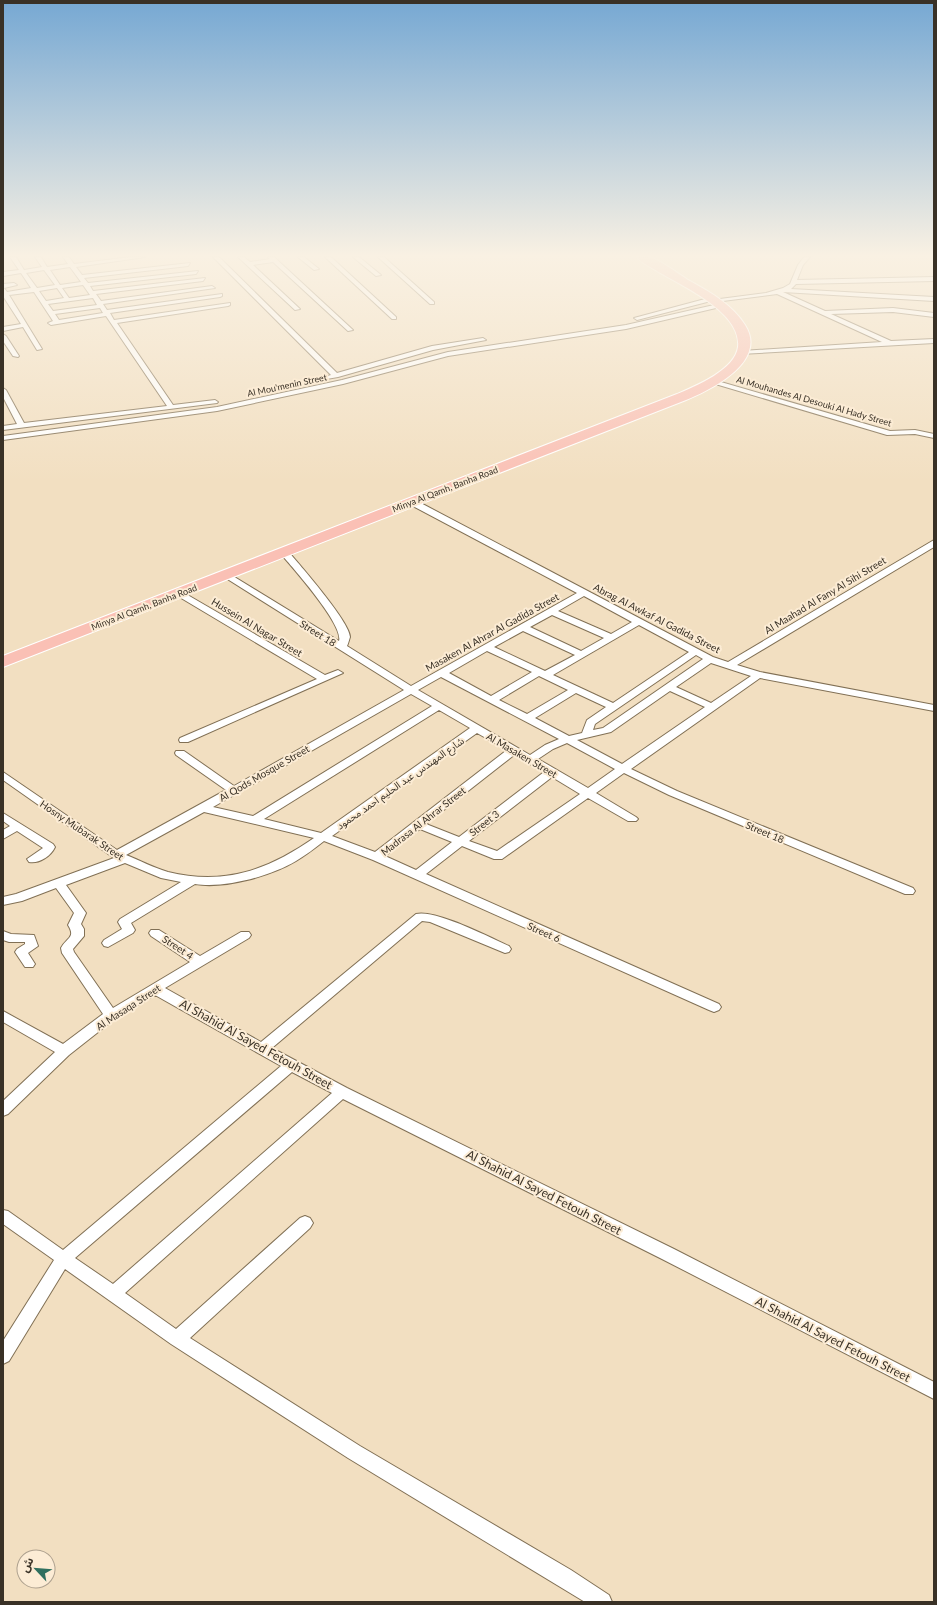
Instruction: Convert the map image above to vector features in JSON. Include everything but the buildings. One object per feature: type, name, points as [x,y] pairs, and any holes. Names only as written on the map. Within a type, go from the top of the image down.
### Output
[{"type":"highway","name":"Minya Al Qamh, Banha Road","points":[[3,662],[412,502],[604,423],[694,383],[723,363],[732,349],[732,332]]},
{"type":"highway","name":"Minya Al Qamh, Banha Road","points":[[3,652],[714,382],[734,365],[742,353],[744,339],[742,332]]},
{"type":"street","points":[[29,332],[39,349]]},
{"type":"street","points":[[120,332],[172,408]]},
{"type":"street","points":[[292,332],[336,376]]},
{"type":"street","points":[[497,339],[544,332]]},
{"type":"street","name":"Al Mou'menin Street","points":[[3,438],[217,409],[344,382],[448,354],[599,332]]},
{"type":"street","points":[[865,332],[888,343]]},
{"type":"street","points":[[3,336],[16,356]]},
{"type":"street","name":"Al Mou'menin Street","points":[[3,428],[219,401],[336,376],[432,348],[489,340]]},
{"type":"street","points":[[742,353],[818,350],[888,343],[934,341]]},
{"type":"street","name":"Al Mouhandes Al Desouki Al Hady Street","points":[[714,382],[890,433],[915,432],[934,436]]},
{"type":"street","points":[[3,390],[22,426]]},
{"type":"street","name":"Abrag Al Awkaf Al Gadida Street","points":[[412,502],[710,659],[758,675],[934,708]]},
{"type":"street","name":"Al Maahad Al Fany Al Sihi Street","points":[[728,666],[934,543]]},
{"type":"street","points":[[284,552],[312,585],[342,628],[345,637],[342,648]]},
{"type":"street","name":"Street 18","points":[[224,575],[411,690]]},
{"type":"street","name":"Hussein Al Nagar Street","points":[[178,593],[324,679]]},
{"type":"street","name":"Masaken Al Ahrar Al Gadida Street","points":[[411,690],[584,593]]},
{"type":"street","points":[[551,611],[611,637]]},
{"type":"street","points":[[491,700],[581,654],[638,622]]},
{"type":"street","points":[[522,628],[581,654]]},
{"type":"street","points":[[486,647],[613,707]]},
{"type":"street","points":[[587,734],[591,722],[695,652]]},
{"type":"street","points":[[530,760],[549,747],[566,740],[606,730],[710,659]]},
{"type":"street","points":[[184,740],[338,673]]},
{"type":"street","name":"Street 18","points":[[441,673],[566,740],[673,793],[909,891]]},
{"type":"street","points":[[419,825],[498,856],[758,675]]},
{"type":"street","points":[[669,687],[712,707]]},
{"type":"street","points":[[527,719],[576,689]]},
{"type":"street","name":"Al Masaken Street","points":[[411,690],[632,820]]},
{"type":"street","name":"Al Qods Mosque Street","points":[[3,901],[18,898],[120,857],[233,790],[411,690]]},
{"type":"street","points":[[255,820],[439,706]]},
{"type":"street","name":"شارع المهندس عبد الحليم احمد محمود","points":[[324,837],[477,728]]},
{"type":"street","name":"Madrasa Al Ahrar Street","points":[[203,808],[324,837],[375,856],[381,856],[514,750]]},
{"type":"street","points":[[180,753],[233,790]]},
{"type":"street","name":"Street 3","points":[[418,875],[551,772]]},
{"type":"street","name":"Hosny Mubarak Street","points":[[6,780],[120,857],[165,875],[205,882],[236,878],[271,869],[293,858],[324,837]]},
{"type":"street","points":[[3,816],[49,847],[47,852],[33,859]]},
{"type":"street","points":[[3,835],[18,826]]},
{"type":"street","name":"Street 6","points":[[375,856],[714,1007]]},
{"type":"street","points":[[108,943],[129,930],[124,922],[193,880]]},
{"type":"street","points":[[58,882],[80,913],[74,925],[78,930],[78,936],[67,948],[68,953],[111,1015]]},
{"type":"street","points":[[262,1049],[420,917],[432,918],[505,949]]},
{"type":"street","name":"Street 4","points":[[155,933],[200,962]]},
{"type":"street","points":[[3,935],[10,938],[30,938],[32,946],[21,952],[29,964]]},
{"type":"street","name":"Al Masaqa Street","points":[[3,1110],[64,1052],[111,1015],[245,935]]},
{"type":"street","name":"Al Shahid Al Sayed Fetouh Street","points":[[156,989],[342,1092],[688,1265],[934,1391]]},
{"type":"street","points":[[3,1016],[64,1052]]},
{"type":"street","points":[[3,1356],[63,1258],[291,1065]]},
{"type":"street","points":[[113,1294],[342,1092]]},
{"type":"street","points":[[3,1216],[177,1339],[354,1452],[564,1577],[602,1602]]},
{"type":"street","points":[[177,1339],[305,1223]]}]
